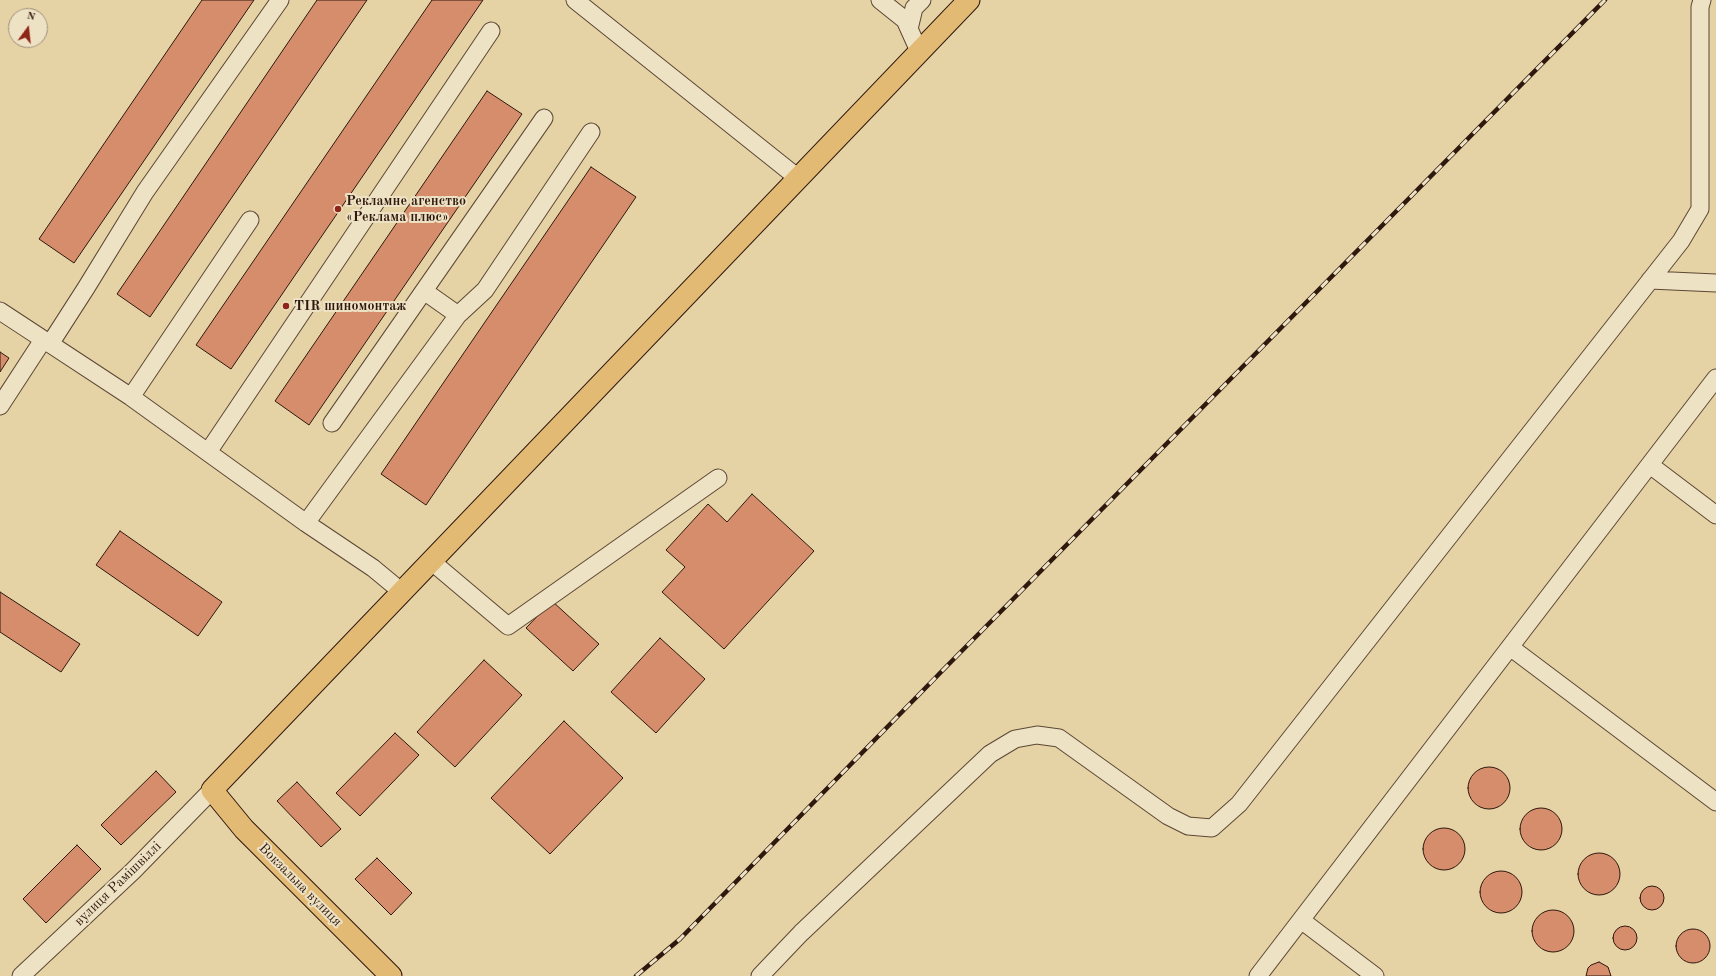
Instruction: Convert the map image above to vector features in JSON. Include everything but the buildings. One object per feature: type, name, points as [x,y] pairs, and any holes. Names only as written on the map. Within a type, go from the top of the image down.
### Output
[{"type":"main road","points":[[212,790],[968,0]]},
{"type":"main road","name":"Вокзальна вулиця","points":[[212,790],[244,829],[391,976]]},
{"type":"street","points":[[0,406],[86,288],[144,192],[280,0]]},
{"type":"street","points":[[575,0],[798,178]]},
{"type":"street","points":[[880,0],[905,20],[920,50]]},
{"type":"street","points":[[909,29],[914,8],[922,0]]},
{"type":"street","points":[[760,976],[801,933],[990,754],[1015,739],[1037,735],[1059,738],[1168,816],[1188,826],[1212,828],[1239,804],[1681,241],[1700,209],[1700,15],[1702,0]]},
{"type":"street","points":[[208,452],[491,31]]},
{"type":"street","points":[[332,423],[544,118]]},
{"type":"street","points":[[306,523],[458,315],[485,290],[591,132]]},
{"type":"street","points":[[131,397],[250,220]]},
{"type":"street","points":[[1650,280],[1716,283]]},
{"type":"street","points":[[424,291],[458,315]]},
{"type":"street","points":[[0,311],[131,397],[306,523],[373,568],[402,592]]},
{"type":"street","points":[[1258,976],[1716,378]]},
{"type":"street","points":[[1650,465],[1716,515]]},
{"type":"street","points":[[432,561],[508,626],[718,478]]},
{"type":"street","points":[[1510,647],[1716,802]]},
{"type":"street","name":"вулиця Рамішвіллі","points":[[21,976],[133,871],[212,790]]},
{"type":"street","points":[[1301,920],[1375,976]]},
{"type":"railway","points":[[636,976],[680,939],[943,670],[1605,0]]},
{"type":"place","name":"Рекламне агенство «Реклама плюс»","points":[[338,209]]},
{"type":"place","name":"TIR шиномонтаж","points":[[286,306]]}]
